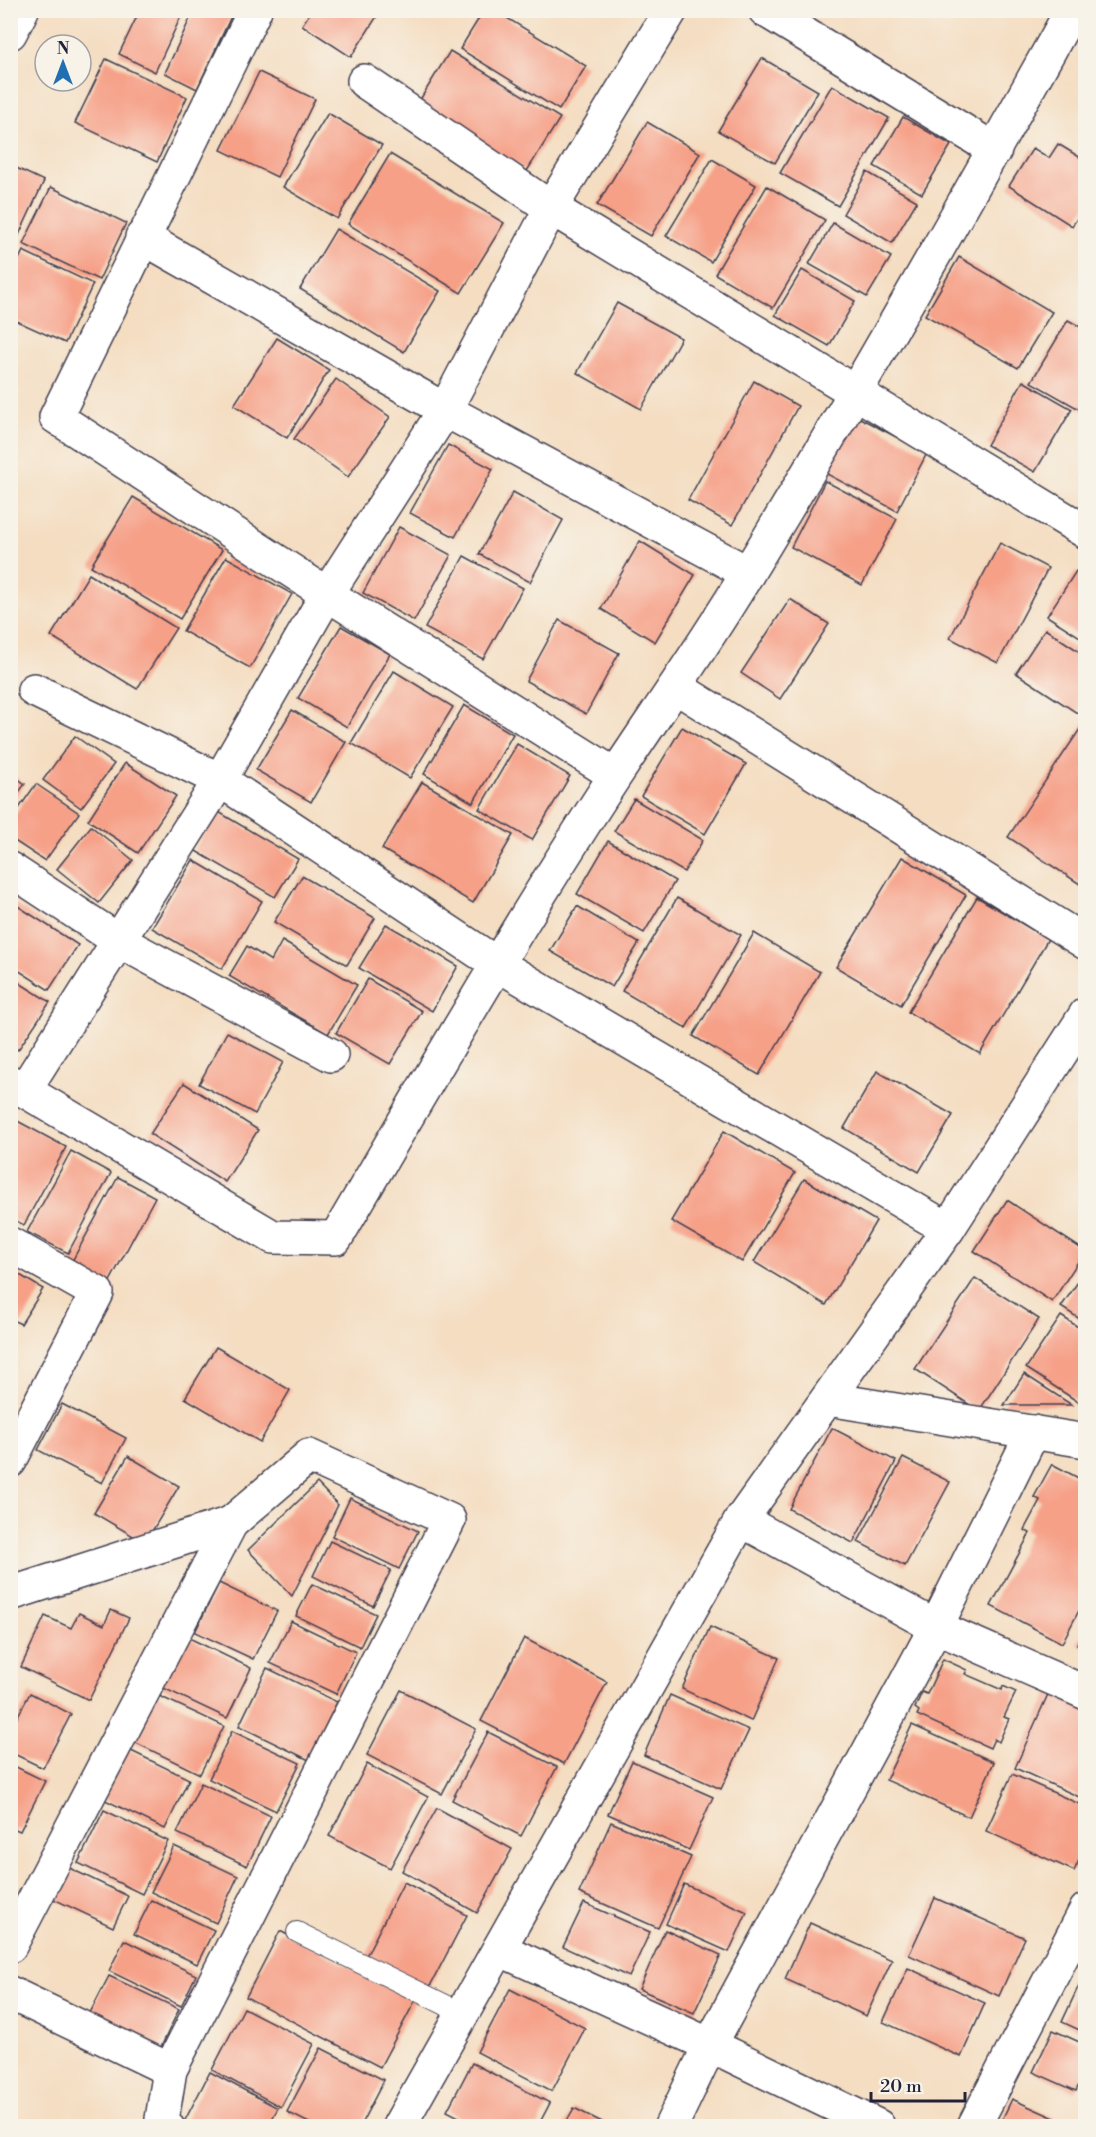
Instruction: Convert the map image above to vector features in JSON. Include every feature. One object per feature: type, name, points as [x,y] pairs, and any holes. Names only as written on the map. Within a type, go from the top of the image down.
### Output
[{"type":"street","points":[[10,33],[22,10]]},
{"type":"street","points":[[255,10],[142,237],[56,417],[327,594],[615,775]]},
{"type":"street","points":[[671,10],[551,208],[445,410],[327,594],[220,780],[119,940],[18,1086],[273,1237],[336,1238],[497,964],[615,775],[676,687],[748,573],[855,394],[995,150],[1072,10]]},
{"type":"street","points":[[765,10],[995,150]]},
{"type":"street","points":[[363,81],[551,208],[1086,532]]},
{"type":"street","points":[[142,237],[445,410],[748,573]]},
{"type":"street","points":[[676,687],[1086,943]]},
{"type":"street","points":[[34,690],[220,780],[497,964],[948,1229]]},
{"type":"street","points":[[10,869],[119,940],[331,1055]]},
{"type":"street","points":[[399,2127],[741,1520],[948,1229],[1086,1014]]},
{"type":"street","points":[[10,1244],[97,1293],[10,1461]]},
{"type":"street","points":[[828,1399],[1086,1441]]},
{"type":"street","points":[[671,2127],[710,2045],[936,1627],[1033,1432]]},
{"type":"street","points":[[10,1946],[231,1523],[309,1456],[449,1520],[170,2070],[162,2119],[167,2127]]},
{"type":"street","points":[[741,1520],[936,1627],[1086,1693]]},
{"type":"street","points":[[10,1594],[231,1523]]},
{"type":"street","points":[[974,2127],[1086,1910]]},
{"type":"street","points":[[499,1949],[710,2045],[878,2127]]},
{"type":"street","points":[[10,1994],[170,2070]]},
{"type":"lane","points":[[297,1932],[462,2013]]},
{"type":"building","points":[[140,10],[184,10],[155,72],[119,54]]},
{"type":"building","points":[[194,10],[234,10],[197,89],[165,73]]},
{"type":"building","points":[[312,10],[381,10],[351,57],[302,25]]},
{"type":"building","points":[[484,10],[494,10],[586,66],[559,110],[460,49]]},
{"type":"building","points":[[450,51],[560,118],[527,171],[418,103]]},
{"type":"building","points":[[762,58],[818,91],[775,163],[718,131]]},
{"type":"building","points":[[106,59],[187,97],[157,162],[75,123],[90,93],[93,93],[93,86]]},
{"type":"building","points":[[259,72],[315,99],[277,177],[221,150]]},
{"type":"building","points":[[832,85],[889,118],[838,206],[780,173]]},
{"type":"building","points":[[328,113],[382,145],[337,219],[283,187]]},
{"type":"building","points":[[903,117],[951,145],[922,194],[874,166]]},
{"type":"building","points":[[647,122],[700,153],[651,236],[597,205]]},
{"type":"building","points":[[1058,144],[1086,161],[1086,206],[1072,226],[1009,186],[1033,148],[1049,158]]},
{"type":"building","points":[[390,154],[504,223],[461,293],[348,224]]},
{"type":"building","points":[[712,159],[756,185],[711,262],[666,236]]},
{"type":"building","points":[[10,165],[44,181],[18,237],[10,233]]},
{"type":"building","points":[[867,172],[917,201],[892,243],[843,214]]},
{"type":"building","points":[[767,186],[825,220],[773,308],[715,274]]},
{"type":"building","points":[[51,187],[126,223],[99,280],[23,244]]},
{"type":"building","points":[[833,223],[891,257],[867,297],[809,264]]},
{"type":"building","points":[[336,229],[440,291],[404,352],[300,289]]},
{"type":"building","points":[[23,251],[93,284],[65,343],[10,318],[10,277]]},
{"type":"building","points":[[959,257],[1052,312],[1018,368],[925,315]]},
{"type":"building","points":[[802,270],[855,301],[829,346],[775,315]]},
{"type":"building","points":[[617,303],[681,338],[641,409],[577,373]]},
{"type":"building","points":[[1068,320],[1086,330],[1086,413],[1031,382]]},
{"type":"building","points":[[277,338],[329,370],[287,438],[234,405]]},
{"type":"building","points":[[336,379],[390,417],[348,477],[294,439]]},
{"type":"building","points":[[754,381],[798,406],[732,525],[688,500]]},
{"type":"building","points":[[1023,381],[1072,409],[1035,472],[987,445]]},
{"type":"building","points":[[856,416],[927,453],[897,511],[825,473]]},
{"type":"building","points":[[448,445],[493,469],[455,537],[410,513]]},
{"type":"building","points":[[825,481],[897,519],[862,585],[791,547]]},
{"type":"building","points":[[513,492],[563,520],[530,582],[479,554]]},
{"type":"building","points":[[133,497],[222,550],[180,619],[91,566]]},
{"type":"building","points":[[399,527],[451,555],[414,621],[363,593]]},
{"type":"building","points":[[640,541],[695,575],[655,642],[601,609]]},
{"type":"building","points":[[1000,543],[1048,568],[998,663],[950,638]]},
{"type":"building","points":[[464,556],[523,588],[483,659],[425,628]]},
{"type":"building","points":[[226,557],[292,594],[250,668],[183,631]]},
{"type":"building","points":[[1076,571],[1086,578],[1086,641],[1047,616]]},
{"type":"building","points":[[89,574],[176,628],[137,689],[51,636]]},
{"type":"building","points":[[790,599],[829,624],[780,699],[741,673]]},
{"type":"building","points":[[559,620],[619,653],[586,714],[526,681]]},
{"type":"building","points":[[341,626],[390,654],[347,727],[298,698]]},
{"type":"building","points":[[1045,629],[1086,656],[1086,701],[1077,713],[1016,673]]},
{"type":"building","points":[[394,671],[453,707],[410,778],[351,743]]},
{"type":"building","points":[[464,705],[513,734],[473,803],[424,774]]},
{"type":"building","points":[[292,710],[346,742],[311,802],[256,770]]},
{"type":"building","points":[[1086,720],[1086,888],[1008,837]]},
{"type":"building","points":[[682,727],[746,764],[705,834],[641,796]]},
{"type":"building","points":[[75,736],[114,764],[81,808],[43,780]]},
{"type":"building","points":[[517,744],[570,776],[532,840],[479,809]]},
{"type":"building","points":[[125,763],[176,796],[138,853],[88,820]]},
{"type":"building","points":[[10,773],[25,784],[10,804]]},
{"type":"building","points":[[422,782],[513,835],[473,903],[382,849]]},
{"type":"building","points":[[36,784],[79,813],[45,861],[10,838],[10,821]]},
{"type":"building","points":[[634,799],[703,840],[684,872],[614,831]]},
{"type":"building","points":[[217,811],[298,859],[275,897],[194,850]]},
{"type":"building","points":[[91,826],[133,860],[99,903],[57,869]]},
{"type":"building","points":[[608,841],[675,881],[644,933],[577,894]]},
{"type":"building","points":[[902,857],[966,895],[901,1005],[836,967]]},
{"type":"building","points":[[193,860],[262,901],[222,969],[152,928]]},
{"type":"building","points":[[302,876],[375,918],[347,965],[274,922]]},
{"type":"building","points":[[977,897],[1048,939],[980,1054],[908,1012]]},
{"type":"building","points":[[677,898],[741,935],[686,1028],[622,991]]},
{"type":"building","points":[[10,901],[78,945],[49,990],[10,965]]},
{"type":"building","points":[[577,906],[639,943],[612,987],[550,951]]},
{"type":"building","points":[[386,924],[458,966],[432,1011],[359,968]]},
{"type":"building","points":[[754,933],[820,972],[759,1075],[693,1036]]},
{"type":"building","points":[[282,941],[357,985],[328,1034],[229,976],[247,946],[271,961]]},
{"type":"building","points":[[10,977],[50,1002],[18,1050],[10,1045]]},
{"type":"building","points":[[368,979],[422,1011],[390,1064],[336,1033]]},
{"type":"building","points":[[227,1032],[283,1062],[255,1114],[199,1084]]},
{"type":"building","points":[[877,1071],[953,1115],[919,1172],[844,1128]]},
{"type":"building","points":[[184,1083],[258,1130],[225,1182],[150,1134]]},
{"type":"building","points":[[10,1117],[66,1147],[24,1225],[10,1218]]},
{"type":"building","points":[[724,1131],[795,1173],[742,1262],[671,1221]]},
{"type":"building","points":[[71,1151],[111,1173],[68,1253],[27,1232]]},
{"type":"building","points":[[118,1177],[155,1197],[108,1285],[70,1265]]},
{"type":"building","points":[[804,1179],[876,1221],[826,1305],[754,1262]]},
{"type":"building","points":[[1007,1200],[1085,1251],[1052,1302],[974,1251]]},
{"type":"building","points":[[10,1269],[43,1289],[21,1324],[10,1319]]},
{"type":"building","points":[[1086,1270],[1086,1323],[1061,1307]]},
{"type":"building","points":[[975,1278],[1039,1319],[979,1411],[915,1369]]},
{"type":"building","points":[[1061,1316],[1086,1332],[1086,1407],[1026,1368]]},
{"type":"building","points":[[216,1347],[290,1390],[260,1442],[185,1398]]},
{"type":"building","points":[[1024,1374],[1072,1405],[1004,1405]]},
{"type":"building","points":[[62,1404],[126,1438],[102,1483],[38,1450]]},
{"type":"building","points":[[832,1428],[896,1461],[853,1543],[789,1509]]},
{"type":"building","points":[[128,1456],[179,1486],[145,1543],[94,1513]]},
{"type":"building","points":[[903,1458],[950,1482],[905,1566],[858,1542]]},
{"type":"building","points":[[1052,1464],[1086,1482],[1086,1597],[1062,1643],[991,1606],[1030,1533],[1024,1530],[1040,1500],[1034,1497]]},
{"type":"building","points":[[317,1483],[338,1505],[292,1596],[248,1550]]},
{"type":"building","points":[[350,1498],[418,1531],[399,1569],[332,1536]]},
{"type":"building","points":[[330,1541],[391,1570],[373,1606],[313,1576]]},
{"type":"building","points":[[219,1583],[277,1611],[253,1659],[195,1632]]},
{"type":"building","points":[[312,1584],[376,1614],[360,1647],[296,1616]]},
{"type":"building","points":[[111,1610],[129,1618],[89,1700],[21,1667],[45,1616],[71,1628],[79,1613],[104,1625]]},
{"type":"building","points":[[291,1621],[356,1652],[336,1694],[270,1663]]},
{"type":"building","points":[[710,1627],[779,1658],[751,1721],[682,1689]]},
{"type":"building","points":[[1086,1628],[1086,1648],[1077,1644]]},
{"type":"building","points":[[183,1635],[251,1668],[227,1718],[159,1686]]},
{"type":"building","points":[[524,1638],[607,1682],[564,1764],[481,1721]]},
{"type":"building","points":[[943,1659],[967,1670],[965,1674],[1002,1690],[1003,1686],[1016,1692],[1004,1717],[1009,1719],[999,1742],[994,1739],[990,1748],[917,1715],[919,1711],[915,1708],[922,1692],[927,1694]]},
{"type":"building","points":[[267,1668],[337,1702],[309,1760],[239,1726]]},
{"type":"building","points":[[401,1690],[476,1729],[442,1794],[367,1755]]},
{"type":"building","points":[[1049,1692],[1086,1709],[1086,1800],[1015,1768]]},
{"type":"building","points":[[30,1693],[71,1714],[43,1768],[10,1752],[10,1731]]},
{"type":"building","points":[[155,1694],[224,1726],[200,1774],[132,1741]]},
{"type":"building","points":[[670,1695],[749,1730],[721,1789],[644,1755]]},
{"type":"building","points":[[912,1725],[994,1762],[969,1817],[886,1780]]},
{"type":"building","points":[[232,1731],[300,1763],[276,1811],[209,1779]]},
{"type":"building","points":[[488,1732],[557,1767],[521,1836],[452,1800]]},
{"type":"building","points":[[127,1749],[189,1779],[165,1829],[103,1799]]},
{"type":"building","points":[[632,1761],[713,1797],[689,1850],[608,1814]]},
{"type":"building","points":[[10,1764],[45,1781],[20,1831],[10,1827]]},
{"type":"building","points":[[367,1764],[428,1797],[390,1868],[329,1836]]},
{"type":"building","points":[[1012,1774],[1086,1807],[1086,1845],[1074,1871],[986,1831]]},
{"type":"building","points":[[201,1783],[271,1816],[247,1866],[177,1833]]},
{"type":"building","points":[[437,1808],[512,1849],[477,1913],[402,1871]]},
{"type":"building","points":[[104,1810],[168,1841],[142,1894],[78,1863]]},
{"type":"building","points":[[611,1822],[691,1857],[658,1928],[579,1893]]},
{"type":"building","points":[[174,1846],[238,1876],[216,1923],[151,1892]]},
{"type":"building","points":[[63,1865],[128,1896],[113,1927],[47,1896]]},
{"type":"building","points":[[404,1882],[467,1915],[429,1988],[366,1956]]},
{"type":"building","points":[[684,1884],[747,1912],[729,1952],[666,1924]]},
{"type":"building","points":[[935,1898],[1025,1938],[999,1996],[909,1955]]},
{"type":"building","points":[[151,1900],[214,1930],[197,1964],[134,1934]]},
{"type":"building","points":[[584,1903],[650,1932],[629,1977],[563,1947]]},
{"type":"building","points":[[810,1923],[892,1960],[866,2016],[785,1979]]},
{"type":"building","points":[[665,1930],[721,1955],[694,2013],[639,1989]]},
{"type":"building","points":[[280,1931],[415,2001],[380,2067],[246,1997]]},
{"type":"building","points":[[124,1940],[196,1975],[181,2006],[109,1971]]},
{"type":"building","points":[[908,1968],[985,2003],[961,2057],[883,2022]]},
{"type":"building","points":[[1086,1970],[1086,2033],[1062,2022]]},
{"type":"building","points":[[109,1976],[179,2009],[161,2047],[90,2013]]},
{"type":"building","points":[[510,1989],[585,2028],[552,2091],[477,2052]]},
{"type":"building","points":[[244,2008],[314,2044],[281,2107],[212,2070]]},
{"type":"building","points":[[1053,2030],[1086,2045],[1086,2069],[1076,2091],[1033,2072]]},
{"type":"building","points":[[321,2048],[384,2080],[360,2126],[315,2126],[287,2112]]},
{"type":"building","points":[[472,2063],[550,2103],[538,2126],[476,2126],[447,2111]]},
{"type":"building","points":[[210,2072],[278,2108],[268,2126],[182,2126]]},
{"type":"building","points":[[1012,2099],[1061,2121],[1059,2126],[999,2126]]},
{"type":"building","points":[[574,2108],[610,2126],[564,2126]]}]
